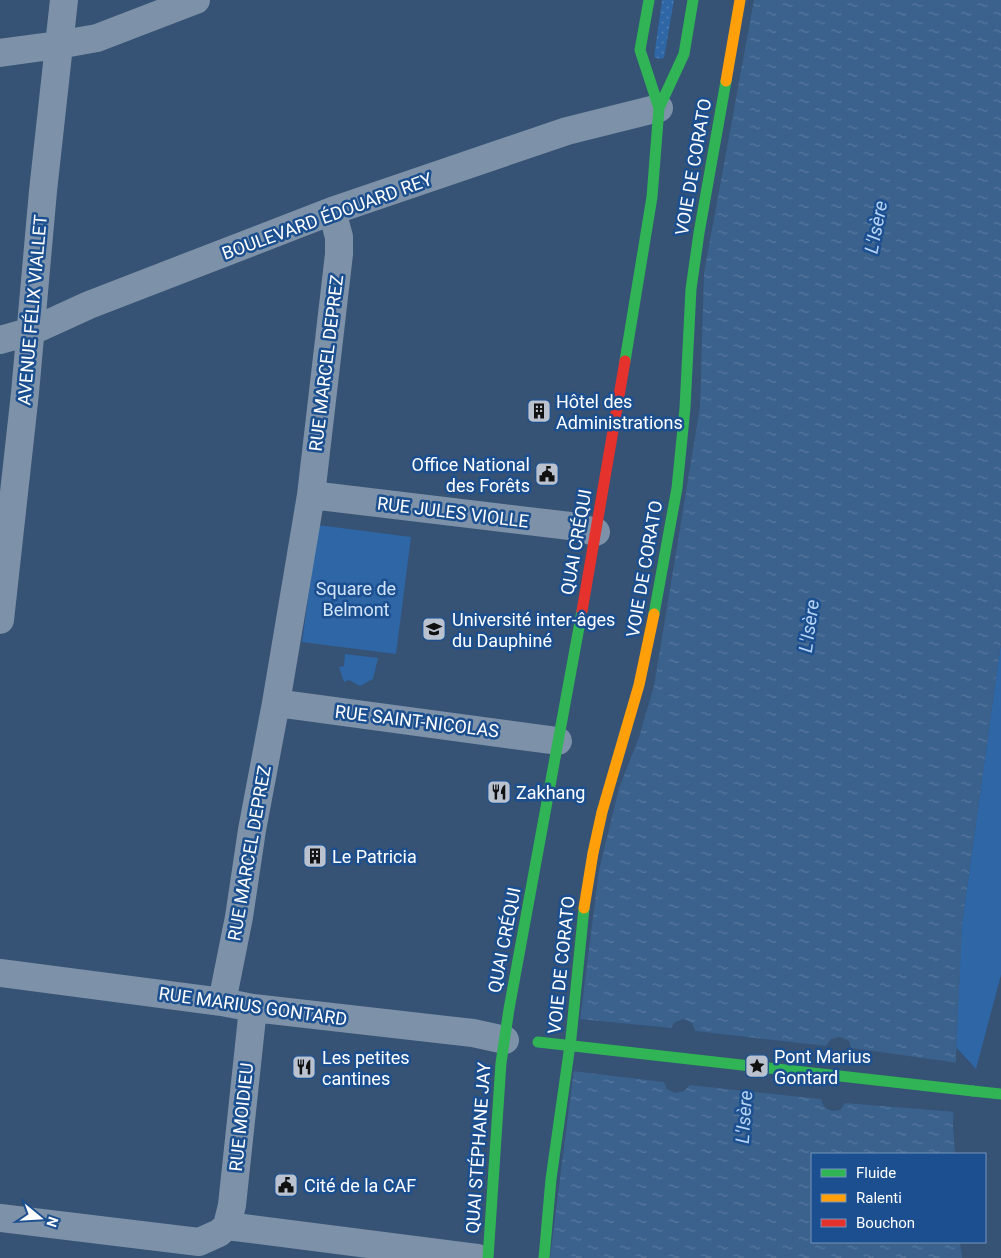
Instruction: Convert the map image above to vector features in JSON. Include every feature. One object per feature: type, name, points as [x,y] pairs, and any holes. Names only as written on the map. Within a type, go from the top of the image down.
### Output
[{"type":"street","name":"AVENUE FÉLIX VIALLET","points":[[0,620],[32,331],[43,191],[64,0]]},
{"type":"street","points":[[0,53],[58,46],[97,38],[196,0]]},
{"type":"street","name":"QUAI CRÉQUI","points":[[649,0],[640,50],[659,108]]},
{"type":"street","name":"QUAI CRÉQUI","points":[[522,1041],[509,1009],[596,532],[652,197],[659,108],[684,54],[693,0]]},
{"type":"street","name":"VOIE DE CORATO","points":[[544,1258],[551,1179],[572,1038],[582,920],[592,853],[639,685],[677,488],[685,408],[693,280],[699,233],[740,0]]},
{"type":"street","name":"BOULEVARD ÉDOUARD REY","points":[[0,340],[32,331],[89,305],[332,211],[567,131],[659,108]]},
{"type":"street","name":"RUE MARCEL DEPREZ","points":[[309,506],[339,254],[339,237],[332,211]]},
{"type":"street","points":[[276,704],[309,506]]},
{"type":"street","name":"RUE JULES VIOLLE","points":[[309,506],[570,526],[596,532]]},
{"type":"street","name":"RUE MARCEL DEPREZ","points":[[222,1002],[239,917],[252,830],[276,704]]},
{"type":"street","name":"RUE SAINT-NICOLAS","points":[[276,704],[558,741]]},
{"type":"street","name":"RUE MARIUS GONTARD","points":[[0,972],[222,1002],[253,1008],[473,1033],[522,1041]]},
{"type":"street","name":"RUE MOIDIEU","points":[[227,1226],[232,1205],[253,1008]]},
{"type":"street","points":[[522,1041],[1001,1094]]},
{"type":"street","name":"QUAI STÉPHANE JAY","points":[[488,1258],[500,1079],[522,1041]]},
{"type":"street","points":[[0,1218],[198,1250],[227,1226],[477,1258]]},
{"type":"green space","points":[[662,0],[674,0],[664,58],[659,59],[654,57]]},
{"type":"green space","name":"Square de Belmont","points":[[318,525],[411,537],[396,654],[302,642]]},
{"type":"green space","points":[[1001,642],[1001,975],[976,1069],[956,1047],[962,924]]},
{"type":"green space","points":[[345,654],[378,658],[373,679],[360,686],[349,680],[344,682],[339,667],[344,666]]},
{"type":"water","name":"L'Isère","points":[[754,0],[1001,0],[1001,642],[962,924],[953,1126],[955,1153],[811,1153],[811,1243],[960,1243],[962,1258],[550,1258],[599,870],[619,788],[639,737],[654,686],[700,407],[704,273]]},
{"type":"pier","name":"Pont Marius Gontard","points":[[579,1019],[671,1028],[675,1022],[684,1019],[692,1023],[695,1031],[826,1046],[831,1039],[840,1037],[849,1041],[851,1048],[958,1063],[956,1112],[845,1103],[840,1110],[832,1111],[824,1107],[821,1099],[690,1085],[684,1091],[675,1093],[667,1089],[664,1082],[573,1071]]},
{"type":"traffic: fast","points":[[649,0],[640,50],[659,108]]},
{"type":"traffic: fast","points":[[625,361],[652,197],[659,108],[684,54],[693,0]]},
{"type":"traffic: fast","points":[[654,614],[677,488],[685,408],[691,289],[726,81]]},
{"type":"traffic: fast","points":[[488,1258],[501,1063],[509,1009],[582,611]]},
{"type":"traffic: fast","points":[[544,1258],[551,1179],[571,1038],[584,908]]},
{"type":"traffic: fast","points":[[538,1042],[973,1091]]},
{"type":"traffic: fast","points":[[973,1091],[1001,1094]]},
{"type":"traffic: slow","points":[[726,81],[740,0]]},
{"type":"traffic: slow","points":[[584,908],[602,812],[639,685],[654,614]]},
{"type":"traffic: jam","points":[[582,611],[625,361]]},
{"type":"place","name":"Hôtel des Administrations","points":[[539,411]]},
{"type":"place","name":"Office National des Forêts","points":[[547,474]]},
{"type":"place","name":"Université inter-âges du Dauphiné","points":[[434,629]]},
{"type":"place","name":"Zakhang","points":[[499,792]]},
{"type":"place","name":"Le Patricia","points":[[315,856]]},
{"type":"place","name":"Pont Marius Gontard","points":[[757,1066]]},
{"type":"place","name":"Les petites cantines","points":[[304,1067]]},
{"type":"place","name":"Cité de la CAF","points":[[286,1185]]}]
